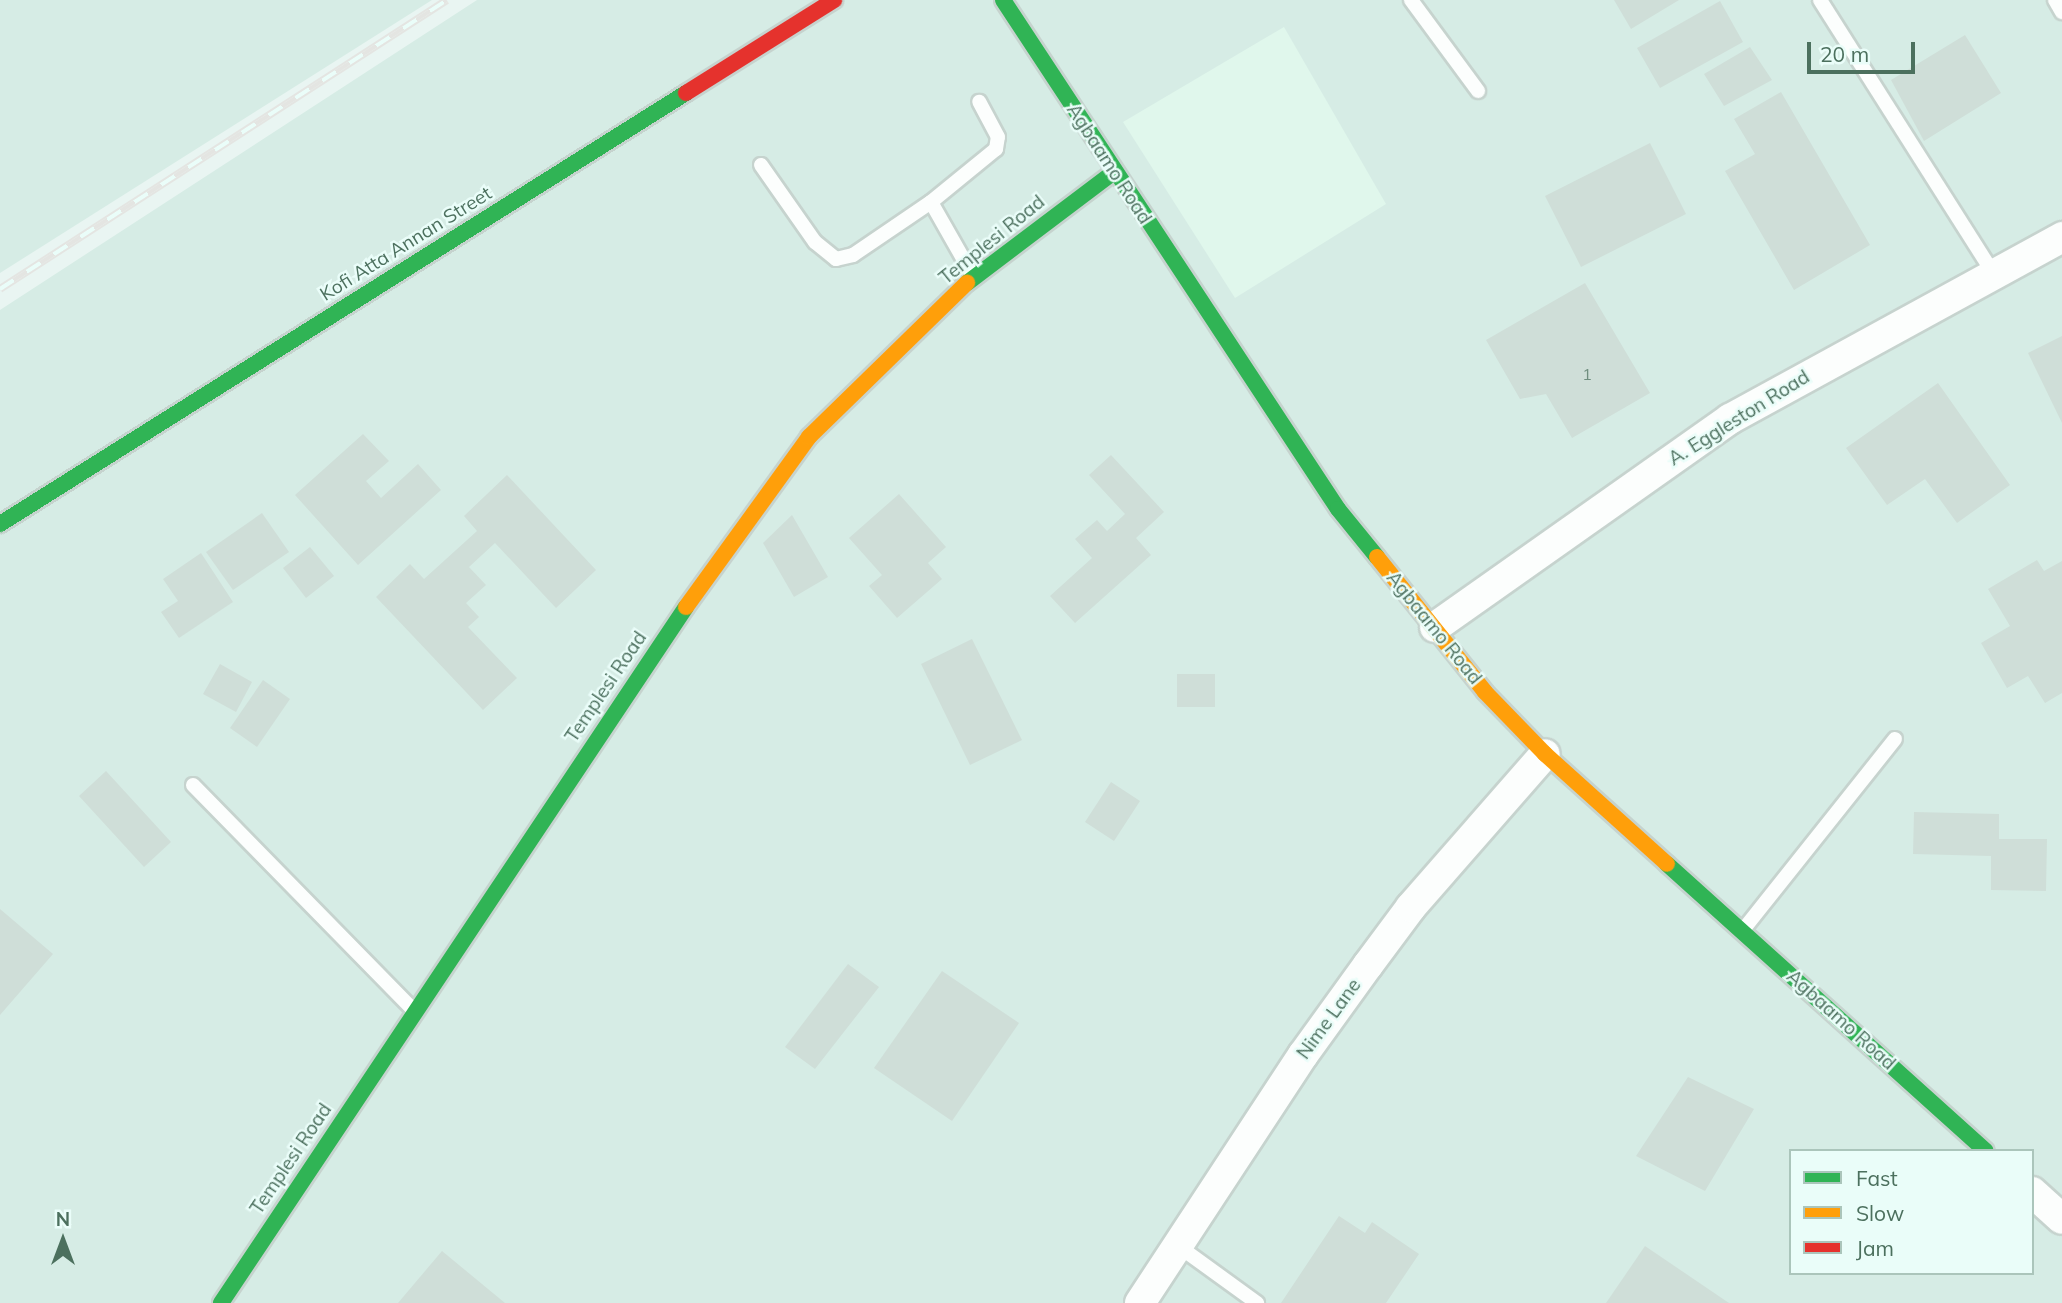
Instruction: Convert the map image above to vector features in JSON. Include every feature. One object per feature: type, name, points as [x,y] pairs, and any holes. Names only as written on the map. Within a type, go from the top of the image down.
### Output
[{"type":"street","name":"Kofi Atta Annan Street","points":[[0,524],[834,0]]},
{"type":"street","name":"Agbaamo Road","points":[[1003,0],[1338,509],[1485,692],[1545,754],[1984,1149]]},
{"type":"street","name":"Templesi Road","points":[[221,1303],[678,617],[809,437],[973,277],[1114,172]]},
{"type":"street","name":"A. Eggleston Road","points":[[1435,627],[1730,418],[2062,237]]},
{"type":"street","name":"Nime Lane","points":[[1140,1303],[1175,1244],[1303,1055],[1411,907],[1545,754]]},
{"type":"street","points":[[2034,1194],[2062,1219]]},
{"type":"lane","points":[[1411,0],[1478,91]]},
{"type":"lane","points":[[1820,0],[1993,273]]},
{"type":"lane","points":[[2055,0],[2062,12]]},
{"type":"lane","points":[[761,165],[815,242],[836,259],[853,255],[990,158],[996,149],[998,137],[979,102]]},
{"type":"lane","points":[[931,202],[973,277]]},
{"type":"lane","points":[[1742,932],[1895,739]]},
{"type":"lane","points":[[193,785],[415,1012]]},
{"type":"lane","points":[[1175,1244],[1257,1303]]},
{"type":"shaded area","points":[[0,0],[432,0],[0,273]]},
{"type":"shaded area","points":[[477,0],[2062,0],[2062,1303],[0,1303],[0,310]]},
{"type":"shaded area","points":[[1284,27],[1386,204],[1235,298],[1123,122]]},
{"type":"building","points":[[1614,0],[1679,0],[1631,29]]},
{"type":"building","points":[[1720,1],[1743,42],[1660,88],[1637,48]]},
{"type":"building","points":[[1965,35],[2001,93],[1924,141],[1891,80]]},
{"type":"building","points":[[1750,47],[1772,80],[1724,106],[1704,74]]},
{"type":"building","points":[[1781,92],[1870,245],[1794,290],[1725,171],[1755,154],[1734,119]]},
{"type":"building","points":[[1650,143],[1686,214],[1581,267],[1545,196]]},
{"type":"building","points":[[1585,283],[1650,393],[1572,438],[1546,394],[1520,399],[1486,340]]},
{"type":"building","points":[[2062,336],[2062,423],[2028,353]]},
{"type":"building","points":[[1938,383],[2010,485],[1957,523],[1925,479],[1887,505],[1846,448]]},
{"type":"building","points":[[363,434],[389,461],[366,481],[381,498],[418,464],[441,490],[358,565],[295,495]]},
{"type":"building","points":[[1111,455],[1164,512],[1136,538],[1151,555],[1075,623],[1050,596],[1092,558],[1075,539],[1097,520],[1107,531],[1125,514],[1089,475]]},
{"type":"building","points":[[507,475],[596,570],[556,608],[495,543],[469,567],[486,585],[466,603],[479,617],[468,627],[517,678],[483,710],[376,597],[410,564],[424,579],[477,531],[464,516]]},
{"type":"building","points":[[899,494],[946,547],[928,563],[942,579],[897,618],[869,586],[882,575],[849,538]]},
{"type":"building","points":[[262,513],[289,552],[233,590],[206,552]]},
{"type":"building","points":[[792,515],[828,577],[794,597],[763,543]]},
{"type":"building","points":[[310,547],[334,576],[306,598],[283,568]]},
{"type":"building","points":[[201,553],[233,602],[179,638],[161,612],[178,601],[163,579]]},
{"type":"building","points":[[2037,560],[2044,571],[2062,561],[2062,693],[2045,703],[2028,676],[2007,688],[1981,643],[2010,626],[1988,589]]},
{"type":"building","points":[[972,639],[1022,740],[970,765],[921,664]]},
{"type":"building","points":[[220,664],[252,682],[236,712],[203,694]]},
{"type":"building","points":[[1177,674],[1215,674],[1215,707],[1177,707]]},
{"type":"building","points":[[263,680],[290,699],[257,747],[230,728]]},
{"type":"building","points":[[106,771],[171,842],[144,867],[79,796]]},
{"type":"building","points":[[1111,782],[1140,801],[1114,841],[1085,822]]},
{"type":"building","points":[[1914,812],[1999,814],[1999,839],[2047,839],[2046,891],[1991,890],[1991,856],[1913,854]]},
{"type":"building","points":[[0,909],[53,954],[0,1015]]},
{"type":"building","points":[[848,964],[879,987],[815,1069],[785,1047]]},
{"type":"building","points":[[942,971],[1019,1023],[952,1121],[874,1068]]},
{"type":"building","points":[[1688,1077],[1754,1109],[1705,1191],[1636,1156]]},
{"type":"building","points":[[1339,1216],[1365,1233],[1372,1222],[1419,1254],[1386,1303],[1281,1303]]},
{"type":"building","points":[[1645,1246],[1729,1303],[1606,1303]]},
{"type":"building","points":[[442,1251],[505,1303],[398,1303]]},
{"type":"railway","points":[[0,289],[447,0]]},
{"type":"traffic: fast","points":[[1003,0],[1338,509],[1377,557]]},
{"type":"traffic: fast","points":[[0,524],[686,93]]},
{"type":"traffic: fast","points":[[967,283],[1114,172]]},
{"type":"traffic: fast","points":[[221,1303],[686,607]]},
{"type":"traffic: fast","points":[[1667,864],[1984,1149]]},
{"type":"traffic: slow","points":[[686,607],[809,437],[967,283]]},
{"type":"traffic: slow","points":[[1377,557],[1485,692],[1545,754],[1667,864]]},
{"type":"traffic: jam","points":[[686,93],[834,0]]}]
